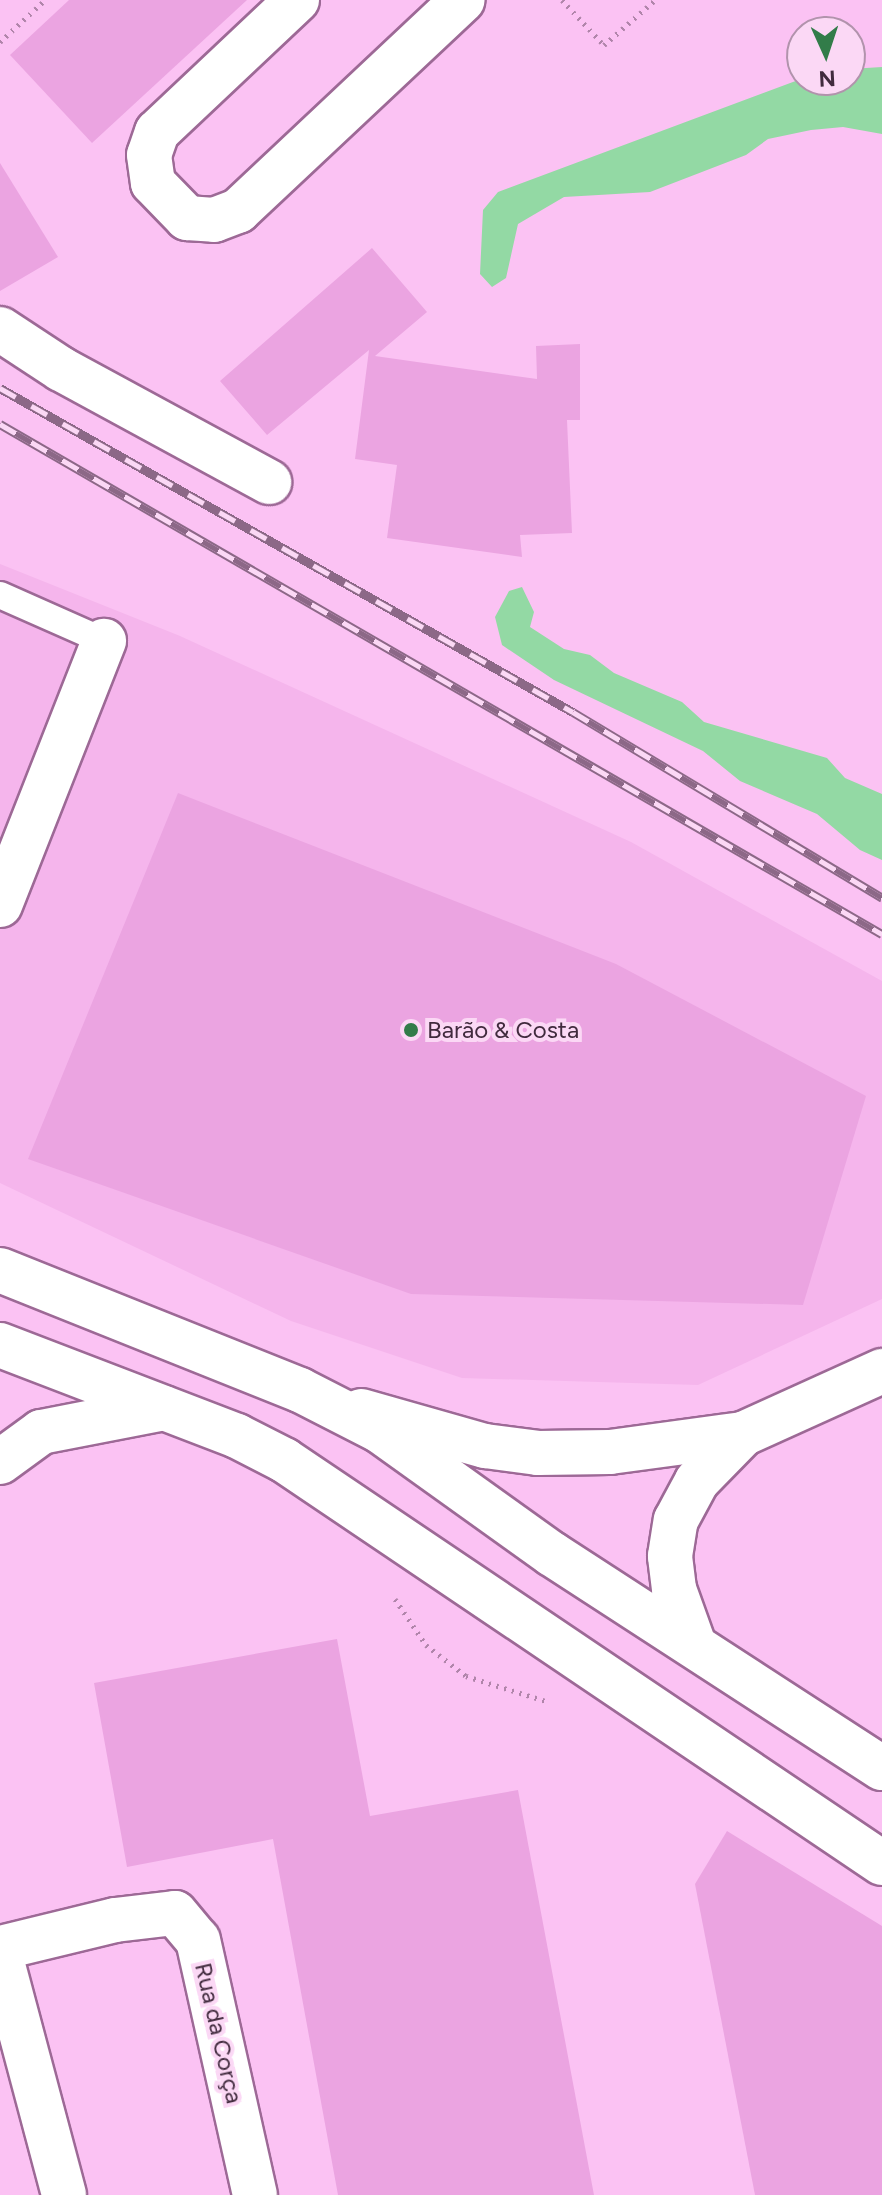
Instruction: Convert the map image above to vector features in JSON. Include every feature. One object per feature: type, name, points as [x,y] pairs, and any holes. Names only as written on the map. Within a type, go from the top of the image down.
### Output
[{"type":"main road","points":[[297,0],[157,132],[149,155],[153,183],[187,218],[214,220],[238,211],[463,0]]},
{"type":"main road","points":[[0,329],[61,369],[269,482]]},
{"type":"main road","points":[[0,905],[13,835],[104,641]]},
{"type":"main road","points":[[0,1270],[300,1390],[416,1430],[538,1453],[610,1452],[743,1434],[882,1371]]},
{"type":"main road","points":[[0,1345],[237,1436],[373,1516],[597,1674],[882,1863]]},
{"type":"main road","points":[[300,1390],[380,1431],[552,1554],[882,1768]]},
{"type":"main road","points":[[0,1462],[41,1432],[164,1408]]},
{"type":"main road","points":[[694,1645],[673,1578],[670,1556],[676,1520],[697,1481],[743,1434]]},
{"type":"main road","name":"Rua da Corça","points":[[64,2195],[0,1951],[115,1920],[175,1913],[198,1940],[255,2195]]},
{"type":"lane","points":[[0,595],[104,641]]},
{"type":"path","points":[[0,42],[45,0]]},
{"type":"path","points":[[562,0],[604,45],[655,0]]},
{"type":"shaded area","points":[[0,564],[180,636],[631,842],[882,981],[882,1299],[698,1385],[462,1378],[291,1321],[0,1183]]},
{"type":"green space","points":[[882,67],[882,134],[843,127],[811,130],[768,139],[746,155],[650,192],[564,197],[518,224],[506,278],[492,287],[480,274],[483,210],[498,192],[786,85],[786,96],[866,96],[866,68]]},
{"type":"green space","points":[[522,587],[534,612],[530,627],[564,649],[590,655],[614,673],[682,702],[704,722],[827,758],[845,778],[882,794],[882,860],[860,850],[817,814],[740,781],[703,751],[554,680],[502,645],[495,617],[509,591]]},
{"type":"building","points":[[69,0],[247,0],[92,143],[10,55]]},
{"type":"building","points":[[0,163],[58,257],[0,291]]},
{"type":"building","points":[[372,248],[427,312],[375,356],[537,379],[536,346],[580,344],[580,420],[567,420],[572,533],[520,535],[522,557],[387,538],[397,465],[355,459],[369,350],[267,435],[220,381]]},
{"type":"building","name":"Barão & Costa","points":[[178,793],[616,964],[866,1096],[803,1305],[411,1294],[28,1159]]},
{"type":"building","points":[[337,1639],[370,1816],[518,1790],[594,2195],[338,2195],[273,1839],[127,1867],[94,1683]]},
{"type":"building","points":[[727,1831],[882,1926],[882,2195],[755,2195],[695,1884]]},
{"type":"railway","points":[[0,388],[573,712],[882,898]]},
{"type":"railway","points":[[0,424],[882,934]]},
{"type":"place","name":"Barão & Costa","points":[[411,1030]]}]
